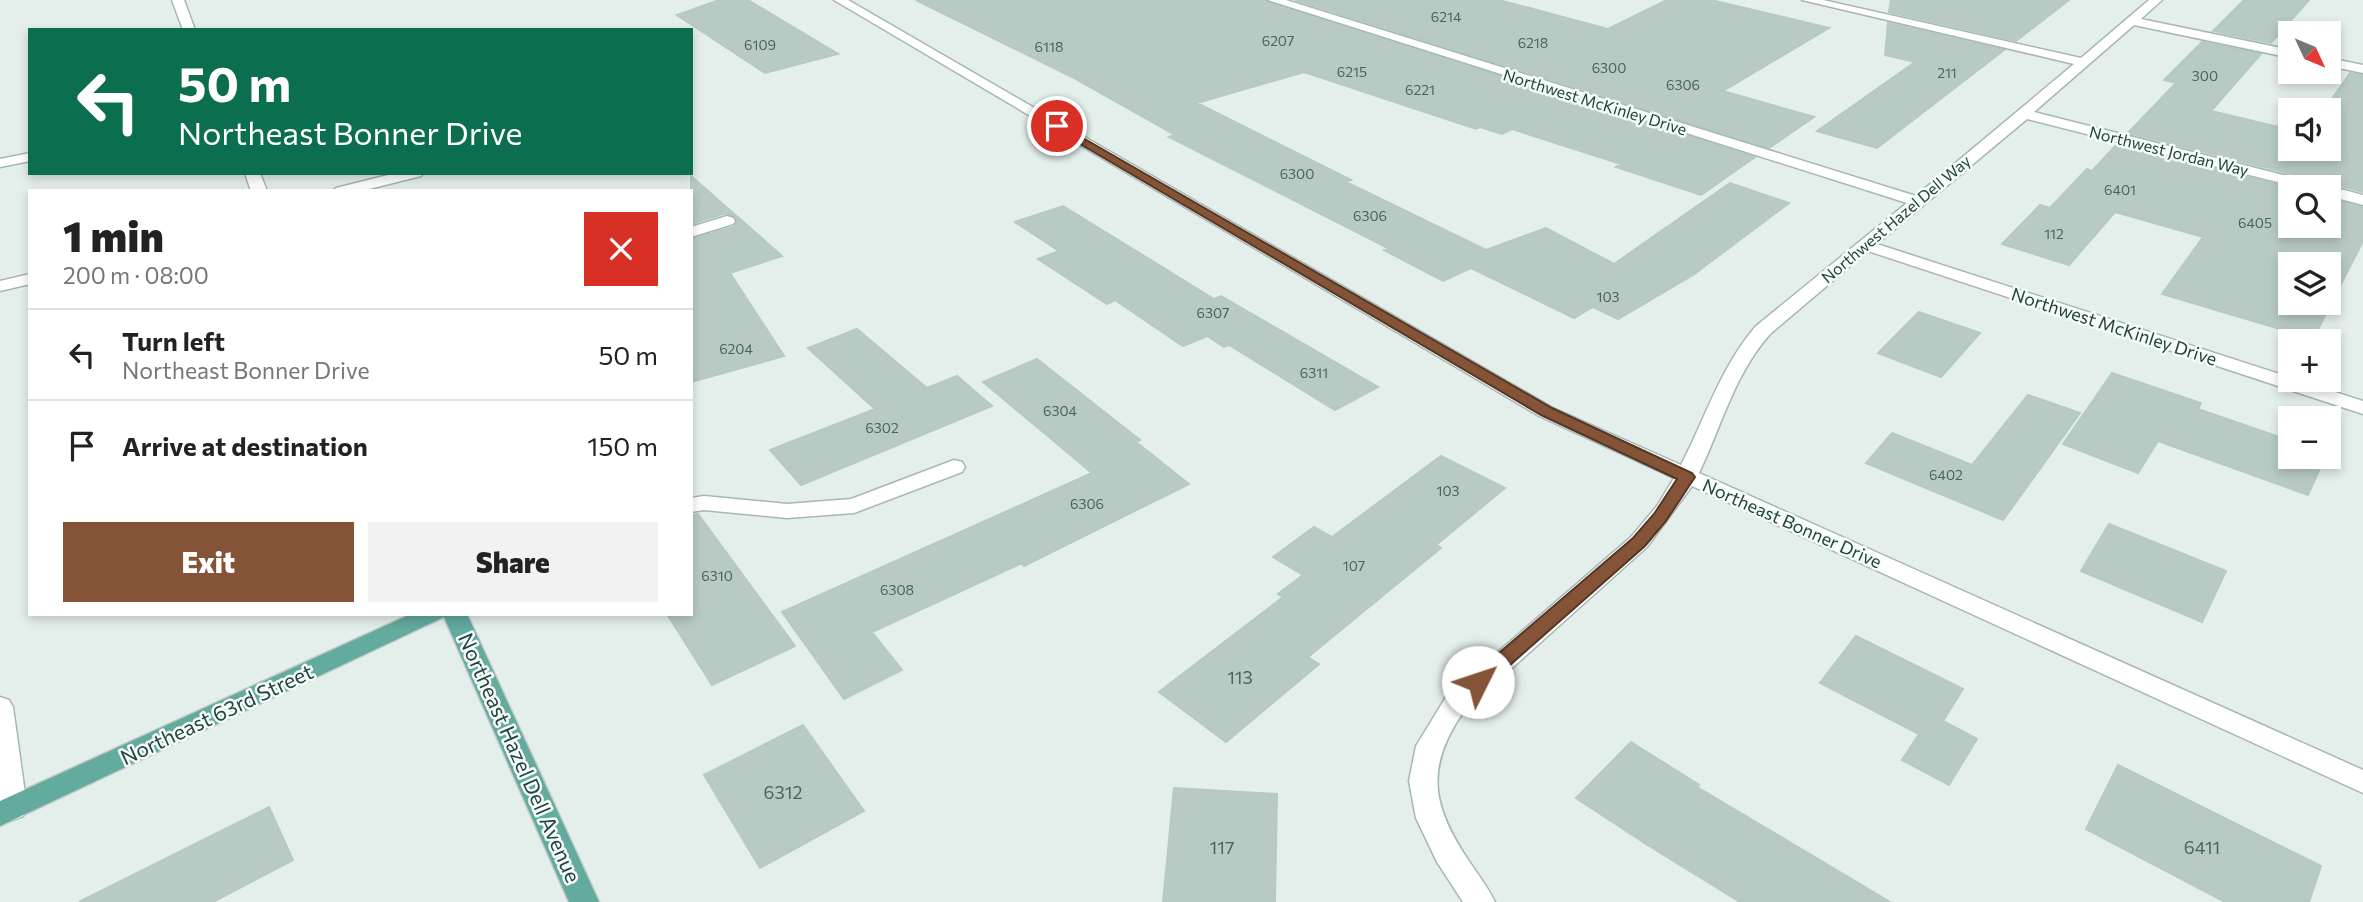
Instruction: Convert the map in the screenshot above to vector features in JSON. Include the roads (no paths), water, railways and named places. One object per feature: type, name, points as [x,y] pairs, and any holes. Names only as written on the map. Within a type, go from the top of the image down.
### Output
[{"type":"main road","name":"Northeast 63rd Street","points":[[6,811],[430,616]]},
{"type":"main road","name":"Northeast Hazel Dell Avenue","points":[[455,616],[584,902]]},
{"type":"street","points":[[178,0],[189,28]]},
{"type":"street","name":"Northeast Bonner Drive","points":[[839,0],[1546,412],[2363,782]]},
{"type":"street","name":"Northwest McKinley Drive","points":[[1275,0],[1917,201]]},
{"type":"street","points":[[1808,0],[2083,62]]},
{"type":"street","name":"Northwest Hazel Dell Way","points":[[1480,902],[1433,827],[1424,795],[1425,760],[1437,730],[1455,704],[1639,542],[1660,517],[1686,477],[1730,373],[1740,356],[1763,330],[2024,114],[2156,0]]},
{"type":"street","points":[[2133,21],[2278,51]]},
{"type":"street","points":[[2342,65],[2363,69]]},
{"type":"street","name":"Northwest Jordan Way","points":[[2024,114],[2278,178]]},
{"type":"street","points":[[0,163],[28,157]]},
{"type":"street","points":[[349,189],[408,175]]},
{"type":"street","points":[[2341,194],[2363,200]]},
{"type":"street","points":[[693,231],[727,221]]},
{"type":"street","name":"Northwest McKinley Drive","points":[[1865,245],[2363,408]]},
{"type":"street","points":[[0,286],[28,279]]},
{"type":"street","points":[[693,505],[704,503],[787,511],[854,506],[954,467]]},
{"type":"street","points":[[0,707],[6,811]]}]
